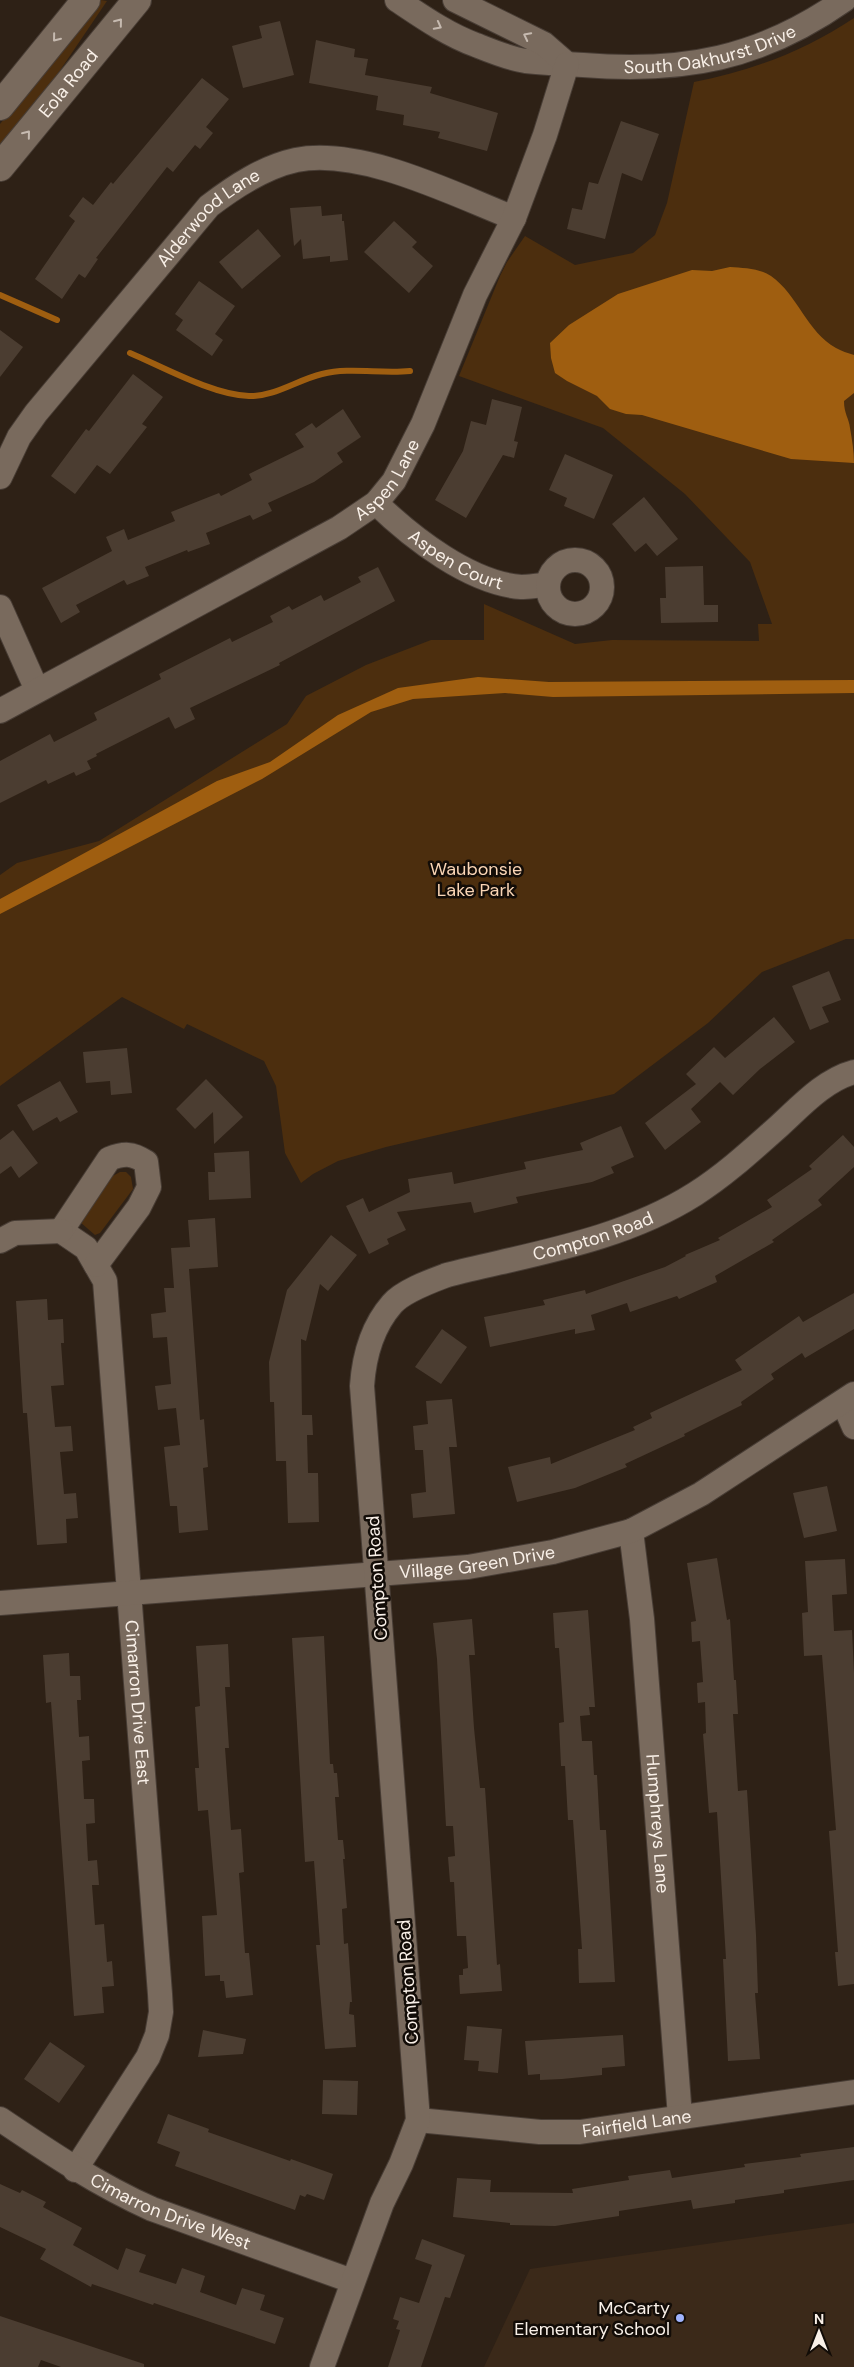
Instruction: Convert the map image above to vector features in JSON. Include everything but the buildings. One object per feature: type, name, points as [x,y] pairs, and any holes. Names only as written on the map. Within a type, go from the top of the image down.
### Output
[{"type":"main road","points":[[0,106],[86,0]]},
{"type":"main road","name":"Eola Road","points":[[0,167],[136,0]]},
{"type":"street","name":"South Oakhurst Drive","points":[[397,0],[426,19],[474,45],[524,61],[629,69],[703,62],[737,54],[769,42],[806,24],[844,0]]},
{"type":"street","points":[[455,0],[544,44],[566,64]]},
{"type":"street","name":"Aspen Lane","points":[[0,710],[339,528],[376,503],[394,481],[423,424],[475,295],[514,218],[545,135],[566,64]]},
{"type":"street","name":"Alderwood Lane","points":[[0,477],[19,437],[36,413],[209,206],[233,188],[256,175],[297,160],[327,158],[360,162],[385,168],[514,218]]},
{"type":"street","name":"Aspen Court","points":[[376,503],[404,530],[421,543],[465,567],[506,584],[522,587],[548,585]]},
{"type":"street","points":[[0,607],[37,690]]},
{"type":"street","name":"Compton Road","points":[[322,2367],[382,2203],[401,2164],[418,2120],[362,1386],[367,1349],[393,1303],[426,1282],[447,1275],[604,1236],[664,1212],[718,1178],[810,1098],[834,1081],[854,1072]]},
{"type":"street","points":[[0,1241],[15,1233],[61,1231],[109,1159],[122,1154],[136,1155],[146,1162],[149,1187],[139,1208],[96,1265]]},
{"type":"street","name":"Cimarron Drive East","points":[[61,1231],[86,1248],[105,1281],[161,2012],[157,2034],[148,2057],[75,2170]]},
{"type":"street","points":[[848,1398],[854,1427]]},
{"type":"street","name":"Village Green Drive","points":[[0,1603],[509,1562],[552,1552],[631,1531],[736,1473],[848,1398]]},
{"type":"street","name":"Humphreys Lane","points":[[631,1531],[642,1619],[680,2117]]},
{"type":"street","name":"Fairfield Lane","points":[[418,2120],[557,2133],[854,2092]]},
{"type":"street","name":"Cimarron Drive West","points":[[0,2120],[75,2170],[121,2195],[152,2209],[352,2282]]},
{"type":"shaded area","points":[[730,267],[756,270],[771,276],[788,293],[817,333],[838,349],[854,355],[854,393],[844,401],[854,463],[791,459],[642,415],[626,414],[610,409],[597,396],[555,373],[550,343],[569,325],[618,294],[692,270],[712,271]]},
{"type":"shaded area","points":[[478,677],[549,682],[854,680],[854,693],[553,697],[505,693],[413,699],[371,712],[262,779],[0,914],[0,899],[217,781],[270,762],[338,715],[398,688]]},
{"type":"shaded area","name":"McCarty Elementary School","points":[[854,2223],[854,2367],[484,2367],[530,2269]]},
{"type":"green space","points":[[101,0],[107,1],[44,94],[0,148],[0,124]]},
{"type":"green space","name":"Waubonsie Lake Park","points":[[854,18],[854,939],[846,939],[762,972],[708,1023],[614,1094],[386,1147],[338,1161],[313,1174],[301,1183],[285,1153],[276,1086],[264,1061],[187,1024],[184,1029],[122,997],[0,1086],[0,875],[17,863],[99,841],[287,724],[306,696],[366,665],[431,640],[484,640],[484,604],[575,644],[612,640],[759,641],[758,624],[772,624],[750,562],[685,494],[603,428],[459,376],[500,276],[525,236],[575,265],[633,253],[655,235],[667,203],[694,82],[757,66],[797,50]]},
{"type":"green space","points":[[120,1172],[126,1172],[131,1177],[133,1189],[100,1233],[95,1235],[80,1222],[111,1177]]},
{"type":"waterway","points":[[0,295],[57,320]]},
{"type":"waterway","points":[[130,353],[204,386],[249,396],[267,394],[313,377],[333,372],[410,371]]},
{"type":"place","name":"McCarty Elementary School","points":[[680,2318]]}]
